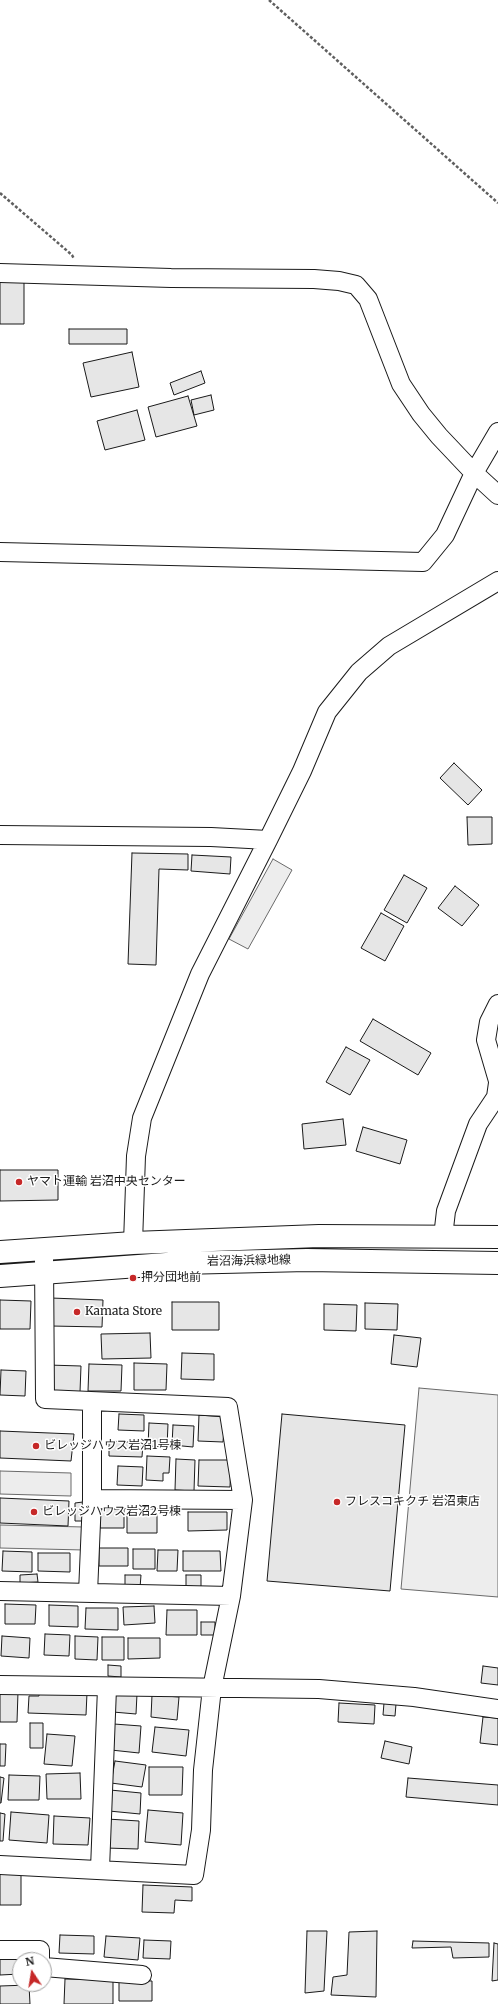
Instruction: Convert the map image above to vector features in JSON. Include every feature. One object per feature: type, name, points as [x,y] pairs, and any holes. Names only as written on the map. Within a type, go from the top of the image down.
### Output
[{"type":"main road","name":"岩沼海浜緑地線","points":[[0,1252],[133,1243],[319,1236],[498,1237]]},
{"type":"main road","name":"岩沼海浜緑地線","points":[[0,1276],[188,1262],[315,1260],[498,1262]]},
{"type":"street","points":[[0,273],[314,279],[339,281],[356,285],[368,299],[401,384],[421,414],[474,473],[498,495]]},
{"type":"street","points":[[0,552],[422,562],[445,534],[474,473],[498,432]]},
{"type":"street","points":[[133,1243],[136,1156],[142,1118],[200,974],[302,771],[328,712],[359,672],[389,646],[498,581]]},
{"type":"street","points":[[0,835],[211,837],[268,840]]},
{"type":"street","points":[[443,1237],[446,1211],[478,1124],[496,1097],[498,1082],[486,1040],[489,1022],[498,1004]]},
{"type":"street","points":[[0,1864],[194,1875],[201,1830],[202,1770],[212,1688],[231,1596],[243,1500],[228,1407],[45,1399],[44,1248]]},
{"type":"street","points":[[88,1593],[92,1499],[92,1402]]},
{"type":"street","points":[[92,1499],[243,1500]]},
{"type":"street","points":[[0,1592],[231,1596]]},
{"type":"street","points":[[0,1685],[107,1688],[319,1689],[414,1697],[498,1709]]},
{"type":"street","points":[[100,1869],[107,1688]]},
{"type":"street","points":[[0,1950],[40,1950],[40,1952]]},
{"type":"street","points":[[52,1968],[142,1975]]},
{"type":"path","points":[[269,0],[498,203]]},
{"type":"path","points":[[0,194],[72,255],[80,275]]},
{"type":"shaded area","points":[[273,859],[292,870],[248,949],[229,939]]},
{"type":"shaded area","points":[[419,1388],[498,1395],[498,1597],[401,1589]]},
{"type":"shaded area","points":[[0,1471],[71,1473],[71,1496],[0,1494]]},
{"type":"shaded area","points":[[0,1525],[84,1527],[84,1550],[0,1548]]},
{"type":"building","points":[[0,281],[24,281],[24,324],[0,324]]},
{"type":"building","points":[[69,329],[127,329],[127,344],[69,344]]},
{"type":"building","points":[[132,352],[139,387],[91,397],[83,363]]},
{"type":"building","points":[[201,371],[205,383],[174,395],[170,383]]},
{"type":"building","points":[[211,395],[214,410],[194,415],[191,400]]},
{"type":"building","points":[[188,396],[197,426],[156,437],[148,407]]},
{"type":"building","points":[[137,410],[145,440],[105,450],[97,421]]},
{"type":"building","points":[[454,763],[482,790],[468,805],[440,778]]},
{"type":"building","points":[[467,817],[492,817],[492,844],[468,845]]},
{"type":"building","points":[[132,853],[188,854],[188,870],[159,869],[156,965],[128,964]]},
{"type":"building","points":[[192,855],[231,857],[230,874],[191,871]]},
{"type":"building","points":[[404,875],[427,888],[407,923],[384,910]]},
{"type":"building","points":[[455,886],[479,905],[462,926],[438,908]]},
{"type":"building","points":[[381,913],[404,926],[385,961],[361,948]]},
{"type":"building","points":[[373,1019],[431,1053],[418,1075],[360,1041]]},
{"type":"building","points":[[346,1047],[370,1060],[350,1095],[326,1082]]},
{"type":"building","points":[[343,1119],[346,1145],[304,1149],[302,1124]]},
{"type":"building","points":[[363,1127],[407,1140],[400,1164],[356,1151]]},
{"type":"building","points":[[0,1170],[58,1170],[58,1200],[0,1201]]},
{"type":"building","points":[[51,1298],[103,1300],[102,1327],[51,1326]]},
{"type":"building","points":[[0,1300],[31,1301],[30,1329],[0,1329]]},
{"type":"building","points":[[172,1302],[219,1302],[219,1330],[172,1330]]},
{"type":"building","points":[[365,1303],[398,1304],[397,1330],[365,1329]]},
{"type":"building","points":[[324,1304],[357,1305],[356,1331],[324,1330]]},
{"type":"building","points":[[150,1333],[151,1358],[102,1359],[101,1334]]},
{"type":"building","points":[[394,1335],[421,1338],[417,1367],[391,1364]]},
{"type":"building","points":[[182,1353],[214,1354],[214,1380],[181,1379]]},
{"type":"building","points":[[134,1363],[167,1364],[166,1390],[134,1390]]},
{"type":"building","points":[[89,1364],[122,1365],[121,1391],[88,1391]]},
{"type":"building","points":[[48,1365],[81,1366],[80,1392],[47,1392]]},
{"type":"building","points":[[1,1370],[26,1371],[25,1396],[0,1395]]},
{"type":"building","points":[[119,1414],[144,1415],[144,1431],[118,1430]]},
{"type":"building","points":[[282,1414],[405,1425],[390,1591],[267,1581]]},
{"type":"building","points":[[199,1415],[225,1417],[223,1442],[198,1441]]},
{"type":"building","points":[[149,1423],[168,1424],[167,1447],[148,1446]]},
{"type":"building","points":[[173,1425],[194,1426],[193,1447],[172,1445]]},
{"type":"building","name":"ビレッジハウス岩沼1号棟","points":[[0,1431],[74,1434],[71,1461],[0,1458]]},
{"type":"building","points":[[109,1441],[143,1443],[142,1457],[109,1456]]},
{"type":"building","points":[[147,1456],[170,1457],[169,1473],[163,1473],[163,1481],[146,1480]]},
{"type":"building","points":[[176,1459],[195,1460],[194,1491],[175,1490]]},
{"type":"building","points":[[199,1460],[231,1460],[230,1487],[198,1486]]},
{"type":"building","points":[[118,1466],[143,1467],[142,1486],[117,1485]]},
{"type":"building","name":"ビレッジハウス岩沼2号棟","points":[[0,1498],[69,1501],[68,1526],[0,1523]]},
{"type":"building","points":[[83,1502],[83,1521],[75,1521],[75,1503]]},
{"type":"building","points":[[100,1509],[124,1509],[124,1528],[100,1528]]},
{"type":"building","points":[[188,1512],[227,1512],[227,1530],[188,1531]]},
{"type":"building","points":[[127,1514],[157,1514],[157,1533],[127,1533]]},
{"type":"building","points":[[99,1548],[128,1548],[128,1566],[99,1566]]},
{"type":"building","points":[[133,1549],[155,1549],[155,1569],[133,1569]]},
{"type":"building","points":[[158,1550],[178,1550],[177,1571],[157,1571]]},
{"type":"building","points":[[3,1551],[32,1552],[32,1572],[2,1571]]},
{"type":"building","points":[[183,1551],[220,1551],[221,1571],[183,1571]]},
{"type":"building","points":[[38,1553],[70,1553],[70,1572],[38,1571]]},
{"type":"building","points":[[37,1574],[38,1582],[20,1583],[20,1575]]},
{"type":"building","points":[[125,1575],[141,1575],[140,1588],[125,1588]]},
{"type":"building","points":[[186,1575],[201,1575],[201,1587],[186,1586]]},
{"type":"building","points":[[5,1604],[36,1605],[35,1624],[5,1624]]},
{"type":"building","points":[[49,1605],[78,1606],[78,1627],[49,1626]]},
{"type":"building","points":[[154,1606],[155,1623],[124,1625],[123,1607]]},
{"type":"building","points":[[86,1608],[118,1608],[118,1630],[85,1629]]},
{"type":"building","points":[[167,1610],[197,1610],[197,1635],[166,1635]]},
{"type":"building","points":[[201,1622],[215,1622],[215,1635],[201,1635]]},
{"type":"building","points":[[45,1634],[70,1635],[69,1656],[44,1655]]},
{"type":"building","points":[[2,1636],[30,1638],[29,1658],[1,1656]]},
{"type":"building","points":[[75,1636],[98,1637],[97,1660],[75,1659]]},
{"type":"building","points":[[102,1637],[124,1637],[124,1660],[102,1660]]},
{"type":"building","points":[[128,1638],[160,1638],[160,1658],[128,1659]]},
{"type":"building","points":[[108,1665],[121,1666],[121,1677],[108,1676]]},
{"type":"building","points":[[483,1666],[498,1668],[498,1685],[481,1683]]},
{"type":"building","points":[[39,1691],[87,1693],[86,1715],[28,1713],[29,1696],[39,1696]]},
{"type":"building","points":[[0,1692],[18,1692],[17,1722],[0,1722]]},
{"type":"building","points":[[114,1692],[137,1694],[136,1714],[113,1712]]},
{"type":"building","points":[[152,1695],[179,1697],[177,1720],[151,1717]]},
{"type":"building","points":[[339,1703],[375,1705],[374,1724],[338,1722]]},
{"type":"building","points":[[384,1703],[396,1704],[395,1716],[383,1715]]},
{"type":"building","points":[[483,1717],[498,1718],[498,1745],[480,1743]]},
{"type":"building","points":[[30,1723],[43,1723],[43,1748],[30,1748]]},
{"type":"building","points":[[114,1724],[141,1726],[139,1753],[111,1750]]},
{"type":"building","points":[[155,1727],[189,1730],[186,1756],[152,1752]]},
{"type":"building","points":[[47,1734],[75,1736],[72,1766],[44,1764]]},
{"type":"building","points":[[385,1741],[412,1747],[409,1764],[381,1758]]},
{"type":"building","points":[[0,1744],[6,1744],[5,1766],[0,1766]]},
{"type":"building","points":[[115,1761],[146,1765],[142,1787],[111,1783]]},
{"type":"building","points":[[149,1767],[183,1767],[182,1795],[149,1795]]},
{"type":"building","points":[[80,1773],[81,1799],[47,1799],[46,1774]]},
{"type":"building","points":[[9,1775],[40,1776],[39,1800],[8,1800]]},
{"type":"building","points":[[0,1777],[4,1778],[1,1803],[0,1803]]},
{"type":"building","points":[[408,1778],[498,1785],[498,1805],[406,1797]]},
{"type":"building","points":[[110,1790],[141,1793],[140,1814],[109,1811]]},
{"type":"building","points":[[148,1810],[183,1813],[181,1845],[145,1842]]},
{"type":"building","points":[[11,1812],[49,1815],[47,1843],[9,1840]]},
{"type":"building","points":[[0,1813],[5,1814],[3,1841],[0,1841]]},
{"type":"building","points":[[54,1816],[90,1818],[88,1845],[53,1844]]},
{"type":"building","points":[[107,1819],[139,1821],[138,1849],[106,1848]]},
{"type":"building","points":[[0,1874],[21,1874],[21,1905],[0,1905]]},
{"type":"building","points":[[143,1885],[192,1887],[192,1901],[175,1900],[174,1913],[142,1912]]},
{"type":"building","points":[[307,1931],[327,1931],[324,1991],[305,1993]]},
{"type":"building","points":[[377,1931],[376,1997],[331,1995],[333,1977],[347,1975],[349,1932]]},
{"type":"building","points":[[60,1935],[94,1936],[94,1954],[59,1953]]},
{"type":"building","points":[[106,1936],[140,1938],[138,1960],[104,1957]]},
{"type":"building","points":[[144,1940],[171,1941],[170,1959],[143,1958]]},
{"type":"building","points":[[413,1941],[489,1943],[489,1957],[453,1958],[451,1947],[412,1948]]},
{"type":"building","points":[[494,1943],[498,1944],[498,1980],[492,1981]]},
{"type":"building","points":[[0,1955],[12,1955],[12,1974],[0,1975]]},
{"type":"building","points":[[65,1979],[113,1980],[113,2004],[64,2004]]},
{"type":"building","points":[[119,1980],[152,1981],[152,2001],[119,2001]]},
{"type":"building","points":[[0,1986],[12,1986],[12,1992],[29,1992],[30,2004],[0,2004]]},
{"type":"place","name":"ヤマト運輸 岩沼中央センター","points":[[19,1182]]},
{"type":"place","name":"押分団地前","points":[[133,1278]]},
{"type":"place","name":"Kamata Store","points":[[77,1312]]},
{"type":"place","name":"ビレッジハウス岩沼1号棟","points":[[36,1446]]},
{"type":"place","name":"フレスコキクチ 岩沼東店","points":[[337,1502]]},
{"type":"place","name":"ビレッジハウス岩沼2号棟","points":[[34,1512]]}]
